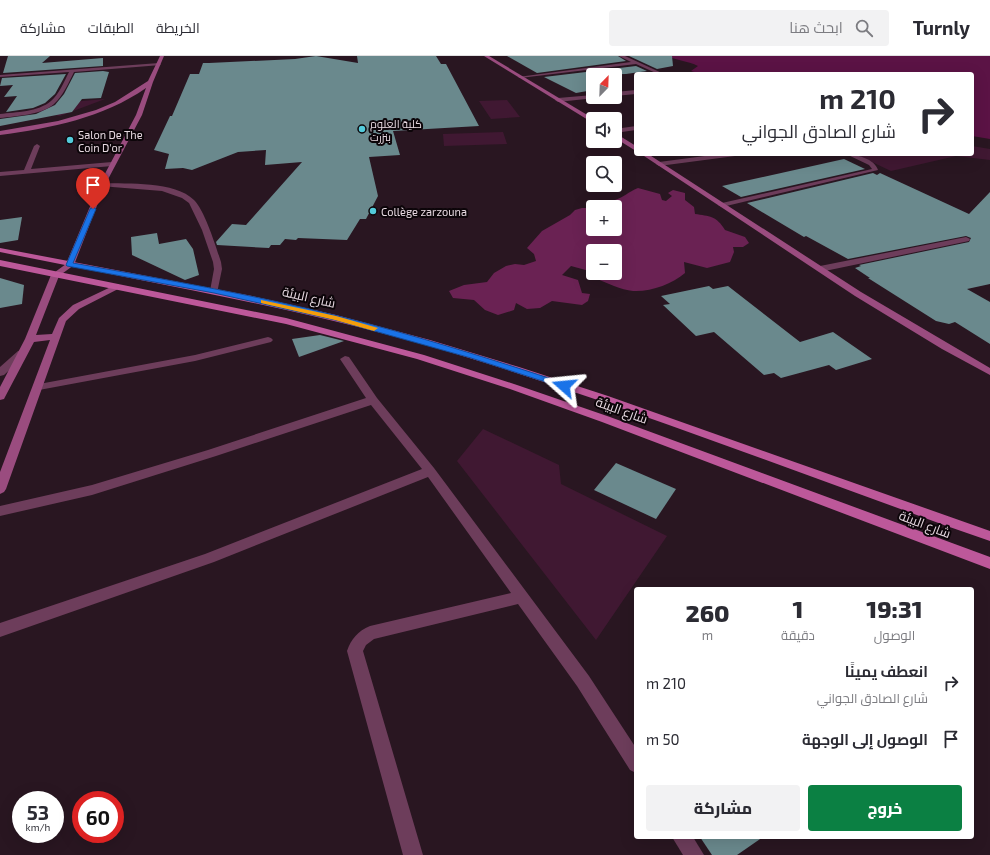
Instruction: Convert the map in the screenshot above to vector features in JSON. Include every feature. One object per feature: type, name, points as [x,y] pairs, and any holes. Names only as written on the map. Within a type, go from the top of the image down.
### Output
[{"type":"main road","name":"شارع البيئة","points":[[0,250],[70,265],[214,291],[336,318],[474,356],[610,401],[990,536]]},
{"type":"main road","name":"شارع البيئة","points":[[0,263],[54,275],[184,299],[326,330],[459,370],[592,414],[990,563]]},
{"type":"street","points":[[0,397],[30,339],[54,275],[70,265],[102,185],[139,115],[150,82],[162,56]]},
{"type":"street","points":[[486,56],[586,117]]},
{"type":"street","points":[[621,56],[657,72]]},
{"type":"street","points":[[3,77],[159,64]]},
{"type":"street","points":[[520,76],[636,64]]},
{"type":"street","points":[[0,116],[24,113],[53,102],[73,70]]},
{"type":"street","points":[[0,133],[38,127],[87,114],[138,92],[150,82]]},
{"type":"street","points":[[622,93],[634,92]]},
{"type":"street","points":[[558,100],[586,98]]},
{"type":"street","points":[[622,130],[634,128]]},
{"type":"street","points":[[622,140],[634,148]]},
{"type":"street","points":[[26,172],[37,146]]},
{"type":"street","points":[[647,156],[902,322],[990,372]]},
{"type":"street","points":[[659,164],[719,156]]},
{"type":"street","points":[[722,205],[875,170],[871,164],[853,156]]},
{"type":"street","points":[[0,174],[112,164]]},
{"type":"street","points":[[102,185],[164,190],[181,195],[193,203],[217,262],[218,269],[214,291]]},
{"type":"street","points":[[820,269],[966,239]]},
{"type":"street","points":[[0,490],[39,387],[62,320],[71,311],[118,287]]},
{"type":"street","points":[[30,339],[57,336]]},
{"type":"street","points":[[39,387],[196,358],[268,340]]},
{"type":"street","points":[[0,373],[22,353]]},
{"type":"street","points":[[345,359],[373,400],[430,471],[520,597],[583,681],[634,761]]},
{"type":"street","points":[[0,511],[92,490],[212,454],[373,400]]},
{"type":"street","points":[[0,630],[209,558],[430,471]]},
{"type":"street","points":[[413,855],[355,651],[357,645],[362,638],[370,633],[520,597]]},
{"type":"street","points":[[683,839],[694,855]]},
{"type":"shaded area","points":[[668,56],[990,56],[990,139],[974,136],[974,72],[694,72],[691,71],[698,66]]},
{"type":"shaded area","points":[[105,99],[60,116],[38,112],[60,103]]},
{"type":"shaded area","points":[[507,100],[520,117],[491,119],[479,101]]},
{"type":"shaded area","points":[[503,132],[507,144],[444,146],[443,134]]},
{"type":"shaded area","points":[[974,146],[990,149],[990,160],[956,156],[974,156]]},
{"type":"shaded area","points":[[859,156],[956,156],[891,171]]},
{"type":"shaded area","points":[[638,188],[660,194],[662,200],[666,201],[672,196],[668,193],[673,190],[685,193],[685,200],[694,207],[695,214],[709,216],[716,219],[725,230],[745,237],[749,243],[743,247],[733,247],[734,252],[730,262],[707,268],[684,262],[685,273],[674,281],[654,289],[640,291],[624,289],[600,280],[622,280],[622,244],[586,244],[586,270],[571,266],[562,275],[578,280],[582,293],[590,294],[588,301],[582,305],[552,301],[540,308],[527,309],[516,303],[514,310],[498,315],[485,310],[474,300],[453,298],[449,291],[464,285],[487,282],[494,273],[506,266],[515,264],[524,265],[536,261],[534,254],[527,248],[542,231],[570,215],[575,210],[586,208],[586,236],[622,236],[622,200],[615,200]]},
{"type":"shaded area","points":[[483,429],[559,465],[561,484],[667,536],[596,640],[457,461]]},
{"type":"building","points":[[8,56],[50,56],[42,63],[103,58],[103,66],[3,73]]},
{"type":"building","points":[[316,56],[358,63],[357,56],[436,56],[441,64],[446,64],[479,126],[393,131],[400,155],[369,157],[378,196],[366,219],[360,219],[347,240],[298,238],[296,240],[285,239],[280,245],[271,245],[269,248],[217,245],[216,242],[232,224],[246,225],[302,162],[265,165],[266,150],[238,152],[192,170],[183,168],[165,169],[169,154],[154,150],[170,116],[172,116],[190,74],[199,74],[203,63],[295,59]]},
{"type":"building","points":[[507,56],[618,56],[626,61],[537,73]]},
{"type":"building","points":[[629,56],[672,56],[673,66],[657,69]]},
{"type":"building","points":[[636,66],[647,71],[634,72],[622,74],[622,68],[619,68]]},
{"type":"building","points":[[109,72],[101,98],[82,99],[72,112],[0,126],[0,119],[36,114],[55,105],[64,94],[75,73]]},
{"type":"building","points":[[586,72],[586,91],[576,93],[544,77]]},
{"type":"building","points":[[66,74],[55,94],[45,103],[33,108],[6,112],[17,96],[4,97],[13,85],[0,86],[2,78]]},
{"type":"building","points":[[844,159],[865,169],[741,197],[722,186]]},
{"type":"building","points":[[873,173],[877,175],[880,173],[969,214],[990,192],[990,284],[967,289],[990,302],[990,344],[955,322],[949,324],[936,321],[868,278],[870,278],[855,268],[861,266],[859,265],[969,242],[971,238],[966,236],[848,259],[806,236],[804,237],[747,203]]},
{"type":"building","points":[[22,217],[18,240],[0,243],[0,220]]},
{"type":"building","points":[[157,233],[159,244],[186,239],[193,249],[199,275],[185,280],[132,255],[131,237]]},
{"type":"building","points":[[0,278],[24,285],[22,304],[0,308]]},
{"type":"building","points":[[709,286],[713,289],[728,286],[800,342],[833,332],[872,359],[836,370],[829,365],[781,378],[774,373],[764,375],[714,332],[696,336],[663,305],[670,304],[661,296]]},
{"type":"building","points":[[320,335],[344,341],[299,357],[292,339]]},
{"type":"building","points":[[616,463],[676,489],[656,519],[594,490]]},
{"type":"building","points":[[701,839],[760,839],[737,855],[712,855]]},
{"type":"slow traffic","points":[[263,302],[374,328]]},
{"type":"place","name":"كلية العلوم بنزرت","points":[[362,129]]},
{"type":"place","name":"Salon De The Coin D'or","points":[[70,140]]},
{"type":"place","name":"Collège zarzouna","points":[[373,211]]},
{"type":"route","points":[[93,209],[70,265],[214,291],[336,318],[474,356],[564,386]]}]
